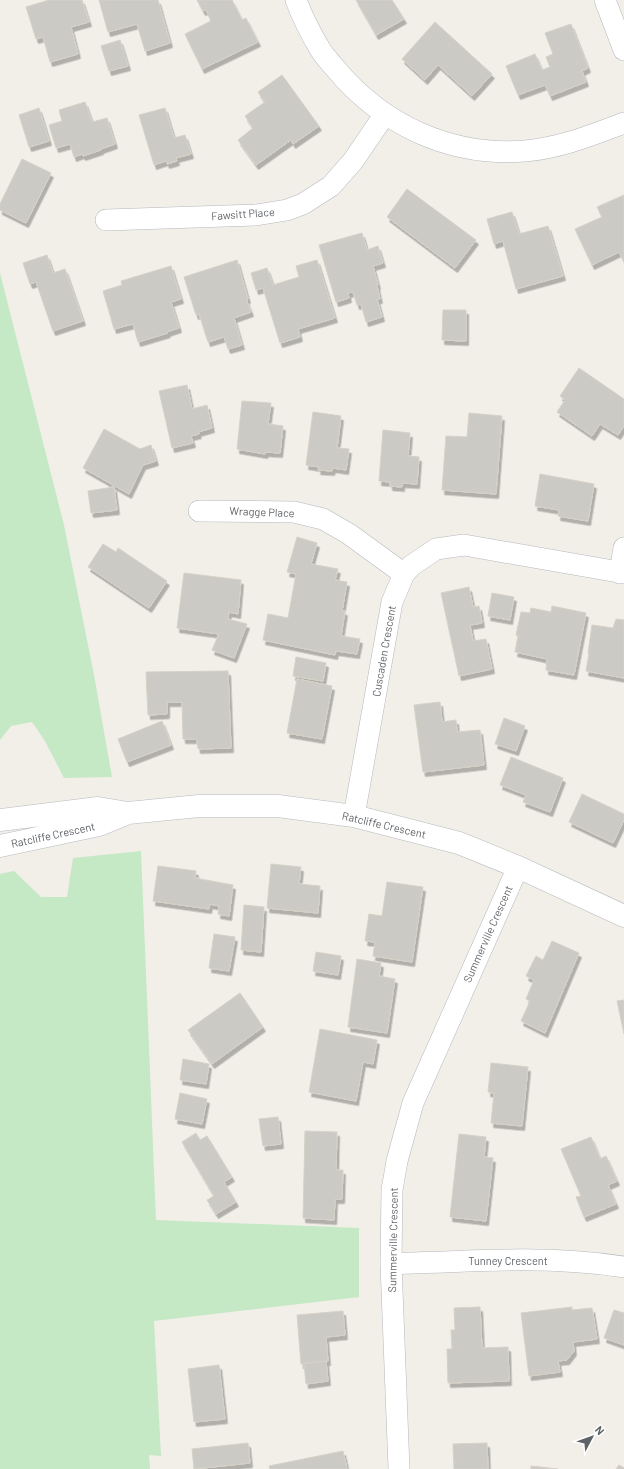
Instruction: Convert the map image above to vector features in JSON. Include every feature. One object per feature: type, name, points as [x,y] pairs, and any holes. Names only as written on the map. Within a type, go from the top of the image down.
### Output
[{"type":"street","points":[[296,0],[320,49],[349,84],[385,114],[420,134],[460,147],[481,150],[525,151],[570,143],[624,123]]},
{"type":"street","points":[[605,0],[624,50]]},
{"type":"street","name":"Fawsitt Place","points":[[106,220],[256,215],[287,210],[297,206],[331,186],[353,161],[385,114]]},
{"type":"street","name":"Wragge Place","points":[[199,510],[294,512],[323,520],[349,534],[404,574]]},
{"type":"street","name":"Cuscaden Crescent","points":[[354,816],[392,602],[404,574],[411,566],[436,549],[464,545],[622,573]]},
{"type":"street","points":[[622,573],[624,548]]},
{"type":"street","name":"Ratcliffe Crescent","points":[[6,816],[50,814],[98,808],[128,813],[200,806],[278,806],[354,816],[459,843],[518,867],[624,916]]},
{"type":"street","name":"Ratcliffe Crescent","points":[[0,846],[99,825],[128,813]]},
{"type":"street","name":"Summerville Crescent","points":[[399,1469],[391,1264],[392,1190],[397,1161],[413,1103],[518,867]]},
{"type":"street","name":"Tunney Crescent","points":[[391,1264],[511,1259],[595,1262],[624,1266]]},
{"type":"green space","points":[[0,273],[64,525],[94,675],[112,777],[64,778],[45,741],[32,722],[11,726],[0,740]]},
{"type":"green space","points":[[141,851],[156,1220],[359,1228],[359,1297],[154,1321],[161,1456],[149,1455],[150,1469],[0,1469],[0,874],[14,871],[41,897],[67,897],[73,858]]},
{"type":"building","points":[[49,0],[82,0],[89,22],[71,27],[78,54],[50,62],[43,37],[36,39],[26,7]]},
{"type":"building","points":[[99,0],[158,0],[170,43],[145,51],[137,24],[108,32]]},
{"type":"building","points":[[197,0],[232,0],[242,20],[246,18],[258,42],[202,69],[185,34],[211,21],[206,10],[203,11]]},
{"type":"building","points":[[356,0],[392,0],[404,19],[376,35]]},
{"type":"building","points":[[435,22],[492,74],[472,96],[438,65],[425,80],[402,59]]},
{"type":"building","points":[[571,24],[588,68],[582,71],[586,82],[550,96],[545,85],[518,95],[506,66],[535,54],[542,70],[550,67],[546,57],[553,54],[545,33]]},
{"type":"building","points":[[120,40],[128,66],[109,71],[101,46]]},
{"type":"building","points":[[282,75],[319,126],[293,144],[291,140],[256,165],[238,140],[253,128],[245,116],[265,102],[258,92]]},
{"type":"building","points":[[85,102],[92,122],[107,118],[115,144],[83,156],[82,154],[74,157],[70,144],[56,148],[49,125],[62,121],[59,110]]},
{"type":"building","points":[[39,108],[49,141],[29,147],[19,115]]},
{"type":"building","points":[[165,108],[174,138],[185,135],[191,154],[176,158],[177,161],[167,164],[166,161],[154,165],[139,115]]},
{"type":"building","points":[[22,159],[51,173],[26,223],[0,210],[0,204]]},
{"type":"building","points":[[407,189],[476,240],[455,268],[387,217]]},
{"type":"building","points":[[624,195],[624,262],[619,252],[592,265],[575,229],[602,217],[597,207]]},
{"type":"building","points":[[512,212],[519,234],[548,226],[563,276],[516,289],[503,241],[494,244],[487,219]]},
{"type":"building","points":[[362,233],[367,250],[378,246],[383,263],[373,266],[380,299],[377,299],[382,317],[366,322],[361,304],[357,305],[353,292],[348,293],[349,298],[336,302],[319,245]]},
{"type":"building","points":[[47,255],[53,273],[65,269],[83,321],[53,331],[36,282],[30,284],[23,263]]},
{"type":"building","points":[[237,260],[248,299],[246,299],[251,312],[234,318],[242,345],[228,349],[224,337],[208,342],[199,314],[196,315],[184,277]]},
{"type":"building","points":[[317,260],[335,318],[298,329],[300,337],[280,343],[263,288],[256,290],[251,273],[267,268],[273,285],[299,277],[296,266]]},
{"type":"building","points":[[171,266],[181,299],[171,302],[179,328],[138,342],[133,324],[114,329],[103,291],[122,285],[121,281]]},
{"type":"building","points":[[443,310],[466,310],[466,341],[442,340]]},
{"type":"building","points":[[579,368],[624,399],[624,426],[618,435],[600,424],[592,436],[557,412],[565,400],[560,396]]},
{"type":"building","points":[[187,385],[192,409],[207,405],[212,428],[198,432],[199,434],[191,436],[193,443],[172,448],[159,391]]},
{"type":"building","points":[[242,401],[271,403],[268,424],[283,426],[280,453],[266,452],[265,454],[237,449]]},
{"type":"building","points":[[313,412],[341,416],[337,448],[349,449],[346,470],[333,468],[332,471],[318,470],[319,467],[306,465]]},
{"type":"building","points":[[469,413],[502,416],[496,494],[442,490],[446,436],[467,437]]},
{"type":"building","points":[[104,429],[140,449],[151,445],[156,461],[143,465],[129,494],[83,468]]},
{"type":"building","points":[[383,430],[410,433],[408,456],[419,457],[417,484],[402,483],[402,487],[390,486],[390,482],[379,481]]},
{"type":"building","points":[[540,474],[594,484],[588,521],[558,516],[559,510],[535,506]]},
{"type":"building","points":[[114,487],[117,510],[91,513],[88,491]]},
{"type":"building","points":[[297,537],[317,543],[311,564],[338,569],[335,580],[347,582],[342,611],[345,611],[341,636],[360,639],[357,654],[336,651],[335,655],[263,640],[268,614],[288,618],[296,574],[287,572]]},
{"type":"building","points":[[103,544],[116,552],[118,548],[167,581],[149,608],[88,567]]},
{"type":"building","points":[[184,573],[241,580],[238,614],[229,612],[228,619],[247,624],[234,658],[212,650],[219,634],[177,628]]},
{"type":"building","points":[[469,587],[473,607],[479,606],[482,623],[470,625],[473,641],[486,639],[492,669],[459,676],[441,593]]},
{"type":"building","points":[[492,593],[514,597],[510,620],[488,616]]},
{"type":"building","points":[[552,606],[586,613],[574,675],[546,670],[547,659],[515,652],[518,636],[516,635],[521,612],[530,613],[531,608],[551,612]]},
{"type":"building","points":[[616,619],[624,620],[624,678],[586,671],[592,625],[613,628]]},
{"type":"building","points":[[296,657],[326,663],[323,681],[293,676]]},
{"type":"building","points":[[228,671],[231,748],[198,749],[197,739],[183,739],[182,702],[167,702],[167,714],[148,715],[146,672]]},
{"type":"building","points":[[297,679],[332,686],[322,739],[287,733]]},
{"type":"building","points":[[440,702],[442,722],[456,720],[457,732],[480,730],[484,765],[423,772],[414,705]]},
{"type":"building","points":[[504,718],[525,726],[516,751],[495,744]]},
{"type":"building","points":[[162,721],[171,745],[127,762],[118,739]]},
{"type":"building","points":[[511,757],[563,778],[550,812],[523,802],[526,795],[500,785]]},
{"type":"building","points":[[582,794],[624,814],[624,820],[613,843],[569,822]]},
{"type":"building","points":[[271,864],[301,867],[299,884],[320,886],[318,913],[267,908]]},
{"type":"building","points":[[158,866],[196,871],[195,878],[233,885],[229,916],[218,914],[219,906],[210,904],[209,909],[153,901]]},
{"type":"building","points":[[387,882],[423,887],[412,962],[373,956],[375,942],[365,941],[369,914],[382,916]]},
{"type":"building","points":[[244,905],[264,907],[261,952],[241,950]]},
{"type":"building","points":[[214,934],[235,937],[229,971],[209,968]]},
{"type":"building","points":[[552,941],[579,953],[545,1033],[521,1021],[530,1001],[526,999],[534,980],[526,976],[536,956],[543,960]]},
{"type":"building","points":[[316,952],[341,956],[338,975],[313,971]]},
{"type":"building","points":[[357,959],[381,963],[379,976],[395,979],[387,1033],[348,1027]]},
{"type":"building","points":[[240,993],[263,1027],[212,1064],[188,1030]]},
{"type":"building","points":[[624,1000],[624,1034],[617,1001]]},
{"type":"building","points":[[320,1029],[377,1040],[373,1064],[363,1062],[356,1101],[309,1092]]},
{"type":"building","points":[[183,1059],[209,1064],[206,1084],[180,1080]]},
{"type":"building","points":[[491,1063],[528,1067],[522,1126],[491,1123],[494,1093],[488,1092]]},
{"type":"building","points":[[180,1093],[207,1099],[202,1124],[175,1119]]},
{"type":"building","points":[[278,1117],[281,1144],[263,1146],[259,1119]]},
{"type":"building","points":[[305,1131],[337,1132],[336,1170],[343,1170],[342,1199],[335,1199],[334,1220],[303,1218]]},
{"type":"building","points":[[196,1133],[200,1140],[207,1136],[232,1177],[224,1182],[236,1202],[216,1214],[207,1200],[214,1196],[182,1142]]},
{"type":"building","points":[[459,1134],[486,1137],[484,1157],[493,1158],[486,1221],[450,1217]]},
{"type":"building","points":[[591,1137],[600,1159],[606,1156],[617,1181],[608,1185],[616,1204],[584,1217],[576,1197],[581,1196],[561,1149]]},
{"type":"building","points":[[480,1307],[482,1348],[508,1347],[509,1381],[448,1383],[447,1349],[452,1349],[451,1330],[455,1330],[454,1308]]},
{"type":"building","points":[[572,1307],[572,1310],[592,1308],[597,1339],[573,1342],[574,1351],[567,1360],[558,1361],[560,1372],[529,1376],[521,1313]]},
{"type":"building","points":[[614,1310],[624,1313],[624,1345],[604,1338]]},
{"type":"building","points":[[343,1311],[345,1335],[326,1337],[328,1361],[301,1364],[297,1315]]},
{"type":"building","points":[[326,1361],[328,1381],[306,1384],[304,1363]]},
{"type":"building","points":[[219,1365],[225,1419],[194,1422],[188,1369]]},
{"type":"building","points":[[248,1443],[250,1463],[194,1469],[192,1449]]},
{"type":"building","points":[[487,1443],[488,1469],[454,1469],[453,1444]]},
{"type":"building","points":[[343,1451],[347,1469],[270,1469],[269,1466]]},
{"type":"building","points":[[619,1465],[624,1468],[624,1469],[616,1469]]},
{"type":"building","points":[[531,1466],[558,1469],[531,1469]]}]
